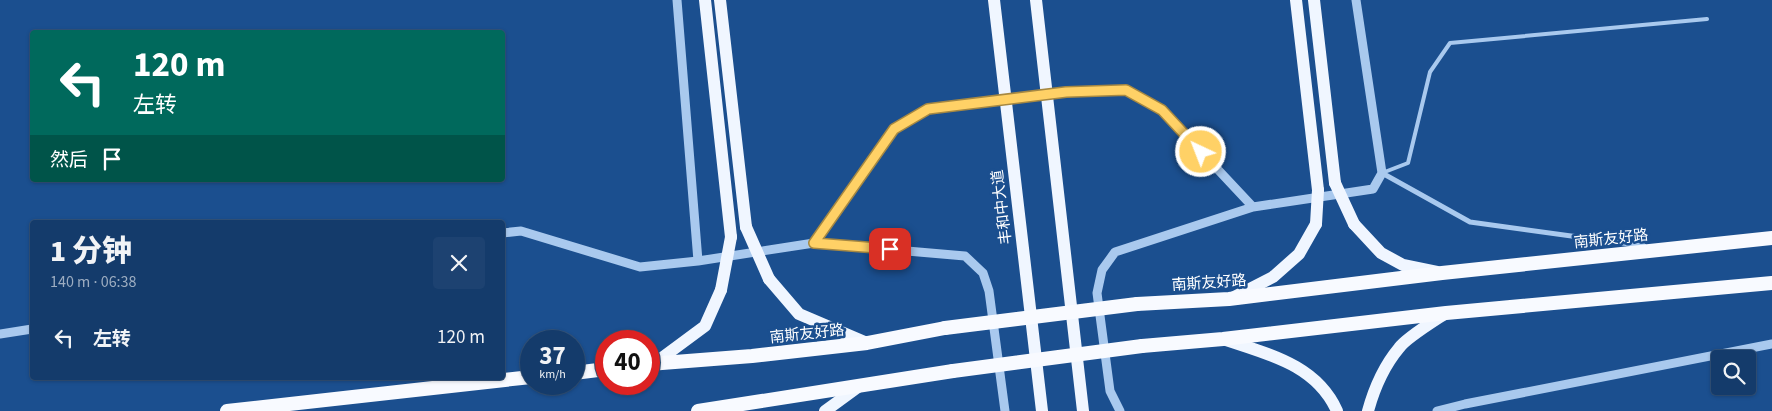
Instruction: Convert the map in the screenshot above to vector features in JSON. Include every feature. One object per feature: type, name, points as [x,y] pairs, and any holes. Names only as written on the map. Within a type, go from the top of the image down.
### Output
[{"type":"highway","name":"南斯友好路","points":[[660,362],[752,356],[867,343],[945,328],[1136,304],[1229,299],[1442,273],[1772,238]]},
{"type":"highway","points":[[698,411],[953,371],[1142,346],[1223,340],[1446,313],[1772,283]]},
{"type":"highway","points":[[505,380],[520,378]]},
{"type":"highway","points":[[226,411],[504,380]]},
{"type":"main road","points":[[660,357],[705,326],[721,290],[731,237],[705,0]]},
{"type":"main road","points":[[720,0],[746,227],[769,279],[799,314],[867,343]]},
{"type":"main road","name":"丰和中大道","points":[[994,0],[1042,411]]},
{"type":"main road","points":[[1036,0],[1083,411]]},
{"type":"main road","points":[[1229,299],[1273,277],[1299,254],[1316,224],[1318,190],[1296,0]]},
{"type":"main road","points":[[1314,0],[1335,183],[1354,224],[1381,253],[1402,265],[1442,273]]},
{"type":"main road","points":[[1368,411],[1371,398],[1399,346],[1446,313]]},
{"type":"main road","points":[[1223,340],[1284,360],[1314,378],[1337,409]]},
{"type":"main road","points":[[825,411],[858,387]]},
{"type":"street","points":[[677,0],[698,261]]},
{"type":"street","points":[[1120,411],[1110,391],[1096,293],[1102,270],[1115,252],[1253,207],[1372,189],[1382,173],[1356,0]]},
{"type":"street","points":[[814,243],[894,129],[928,109],[1066,92],[1126,90],[1162,110],[1253,207]]},
{"type":"street","points":[[1382,173],[1470,222],[1669,249]]},
{"type":"street","points":[[505,233],[521,231],[640,266],[698,261],[814,243],[965,256],[983,274],[989,291],[1005,411]]},
{"type":"street","points":[[0,334],[30,328]]},
{"type":"street","points":[[1437,411],[1772,344]]},
{"type":"lane","points":[[1382,173],[1408,163],[1430,72],[1450,43],[1707,19]]},
{"type":"route","points":[[890,249],[814,243],[894,129],[928,109],[1066,92],[1126,90],[1162,110],[1201,152]]}]
